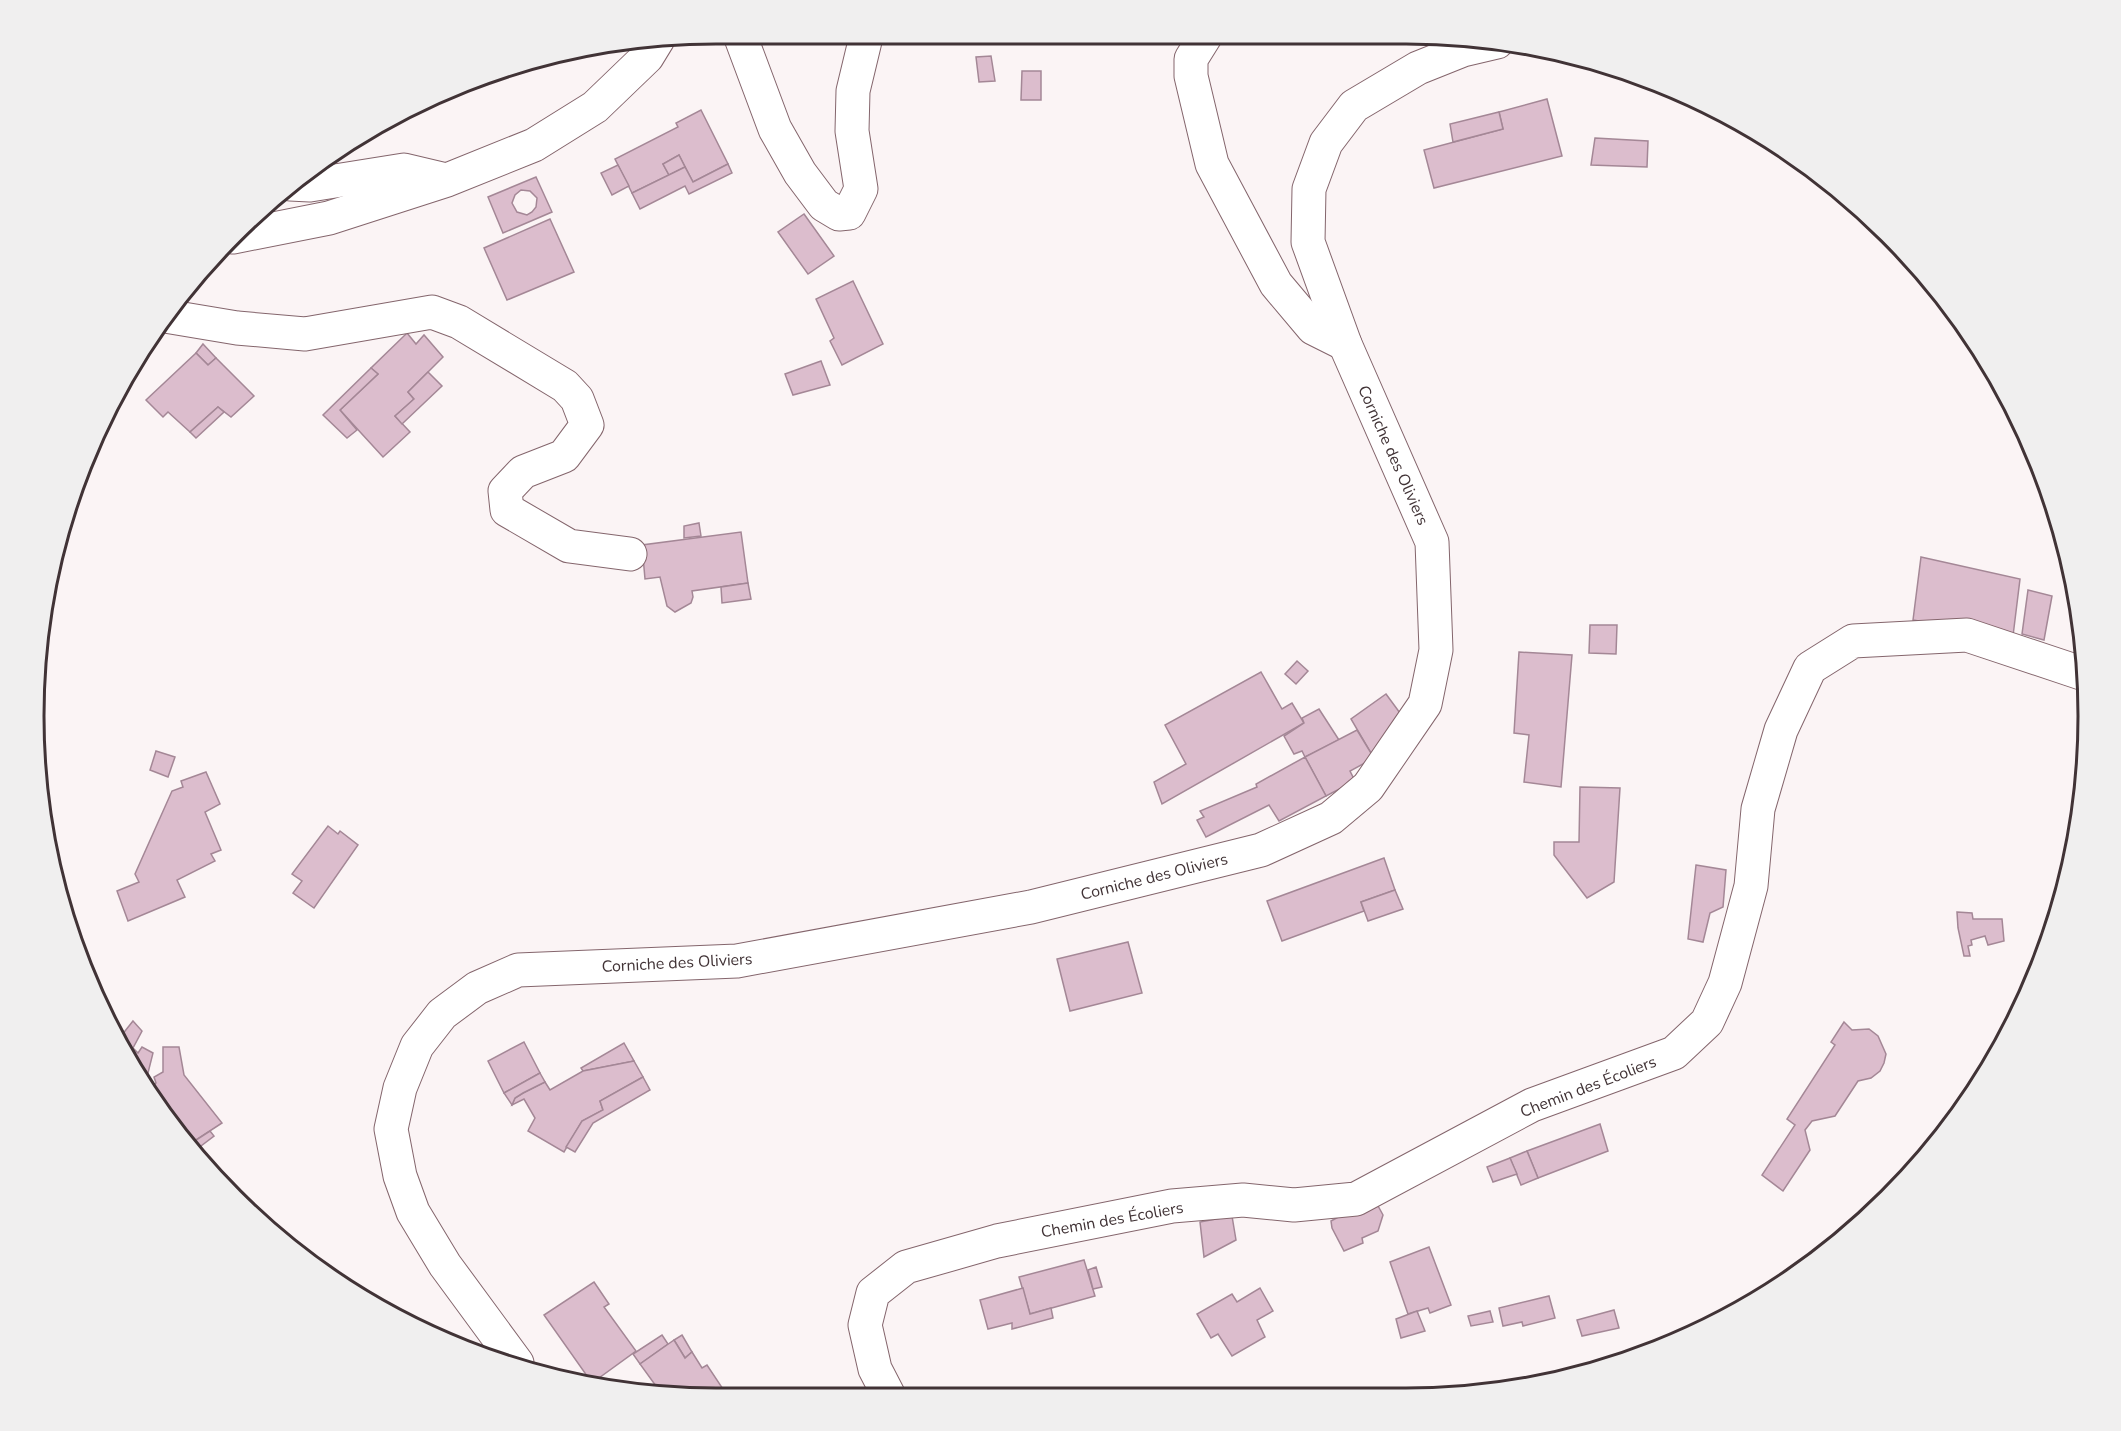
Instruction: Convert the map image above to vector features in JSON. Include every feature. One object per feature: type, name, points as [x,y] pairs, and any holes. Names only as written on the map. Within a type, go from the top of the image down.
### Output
[{"type":"street","points":[[743,44],[775,129],[800,173],[824,205],[839,214],[849,213],[861,189],[852,131],[853,91],[864,44]]},
{"type":"street","points":[[1200,44],[1191,59],[1191,76],[1212,164],[1276,284],[1313,328],[1345,344]]},
{"type":"street","points":[[246,234],[329,218],[447,180],[534,145],[595,107],[647,57],[653,47]]},
{"type":"street","name":"Corniche des Oliviers","points":[[512,1356],[445,1265],[413,1212],[400,1176],[391,1129],[400,1088],[417,1046],[442,1014],[477,988],[518,970],[737,961],[1032,907],[1261,850],[1331,818],[1368,787],[1425,704],[1436,650],[1432,542],[1345,344],[1308,242],[1309,189],[1326,142],[1354,106],[1418,68],[1474,47]]},
{"type":"street","points":[[303,185],[404,170],[447,180]]},
{"type":"street","points":[[174,318],[237,328],[305,334],[432,312],[459,322],[565,386],[577,399],[587,425],[564,456],[523,472],[505,491],[507,510],[569,546],[630,554]]},
{"type":"street","name":"Chemin des Écoliers","points":[[885,1388],[875,1369],[865,1325],[873,1293],[906,1267],[997,1241],[1172,1206],[1243,1200],[1294,1205],[1356,1199],[1532,1105],[1674,1053],[1707,1022],[1725,983],[1751,886],[1758,809],[1781,730],[1810,668],[1853,641],[1967,635],[2076,671]]},
{"type":"building","points":[[991,56],[995,81],[979,82],[976,57]]},
{"type":"building","points":[[1022,71],[1041,71],[1041,100],[1021,100]]},
{"type":"building","points":[[1547,99],[1562,156],[1434,188],[1424,150],[1503,129],[1499,112]]},
{"type":"building","points":[[701,110],[728,164],[693,182],[679,155],[663,164],[669,175],[632,193],[615,159],[678,127],[676,123]]},
{"type":"building","points":[[1499,112],[1503,129],[1453,142],[1450,124]]},
{"type":"building","points":[[1595,138],[1648,141],[1647,167],[1591,165]]},
{"type":"building","points":[[679,155],[685,167],[669,175],[663,164]]},
{"type":"building","points":[[728,164],[732,173],[689,194],[685,186],[640,209],[632,193],[685,167],[693,182]]},
{"type":"building","points":[[618,165],[629,186],[612,195],[601,173]]},
{"type":"building","points":[[536,177],[552,212],[503,233],[488,197]],"holes":[[[521,190],[530,191],[537,198],[536,207],[527,215],[517,212],[512,203],[515,195]]]},
{"type":"building","points":[[804,214],[834,256],[808,274],[778,232]]},
{"type":"building","points":[[550,219],[574,272],[507,300],[484,248]]},
{"type":"building","points":[[853,281],[883,344],[842,365],[830,341],[834,338],[816,299]]},
{"type":"building","points":[[407,333],[416,344],[424,335],[443,357],[408,392],[414,399],[395,416],[410,432],[383,457],[340,410],[378,374],[371,368]]},
{"type":"building","points":[[203,344],[216,358],[208,365],[196,353]]},
{"type":"building","points":[[196,353],[208,365],[216,358],[254,396],[231,417],[218,407],[190,432],[168,412],[163,417],[146,400]]},
{"type":"building","points":[[821,361],[830,385],[793,395],[785,374]]},
{"type":"building","points":[[371,368],[378,374],[340,410],[357,430],[347,438],[323,415]]},
{"type":"building","points":[[428,372],[442,386],[402,424],[395,416],[414,399],[408,392]]},
{"type":"building","points":[[218,407],[224,412],[196,438],[190,432]]},
{"type":"building","points":[[699,523],[701,536],[684,538],[684,526]]},
{"type":"building","points":[[741,532],[748,583],[692,591],[691,603],[675,612],[667,606],[660,577],[645,579],[642,545]]},
{"type":"building","points":[[1921,557],[2020,579],[2013,636],[1913,620]]},
{"type":"building","points":[[748,583],[751,599],[722,603],[721,587]]},
{"type":"building","points":[[2028,590],[2052,596],[2044,640],[2022,634]]},
{"type":"building","points":[[1590,625],[1617,625],[1616,654],[1589,653]]},
{"type":"building","points":[[1519,652],[1572,655],[1561,787],[1524,782],[1529,735],[1514,733]]},
{"type":"building","points":[[1297,661],[1308,671],[1296,684],[1285,674]]},
{"type":"building","points":[[1261,672],[1282,709],[1292,703],[1304,723],[1162,804],[1154,782],[1186,764],[1165,725]]},
{"type":"building","points":[[1386,694],[1400,713],[1372,755],[1351,719]]},
{"type":"building","points":[[1319,709],[1339,740],[1305,757],[1302,751],[1294,754],[1284,736],[1304,723],[1302,718]]},
{"type":"building","points":[[1357,730],[1374,758],[1350,771],[1355,781],[1326,796],[1305,757]]},
{"type":"building","points":[[156,751],[175,757],[168,777],[150,770]]},
{"type":"building","points":[[1305,757],[1326,796],[1279,821],[1269,805],[1206,837],[1197,820],[1204,817],[1200,811],[1257,787],[1256,784]]},
{"type":"building","points":[[206,772],[220,804],[205,812],[221,850],[211,854],[215,861],[177,880],[185,897],[128,921],[117,891],[139,882],[135,874],[172,791],[183,787],[181,781]]},
{"type":"building","points":[[1580,787],[1620,788],[1614,882],[1587,898],[1554,855],[1554,842],[1579,842]]},
{"type":"building","points":[[328,826],[338,834],[340,831],[358,845],[314,908],[293,893],[302,881],[292,874]]},
{"type":"building","points":[[1384,858],[1395,890],[1361,902],[1364,911],[1282,941],[1267,901]]},
{"type":"building","points":[[1696,865],[1726,870],[1723,907],[1710,913],[1703,942],[1688,939]]},
{"type":"building","points":[[1395,890],[1403,909],[1368,921],[1361,902]]},
{"type":"building","points":[[1957,912],[1972,913],[1973,919],[2002,919],[2004,941],[1988,945],[1985,936],[1971,940],[1972,945],[1968,946],[1970,956],[1964,956]]},
{"type":"building","points":[[1128,942],[1142,993],[1070,1011],[1057,959]]},
{"type":"building","points":[[133,1021],[142,1031],[133,1048],[138,1053],[142,1047],[153,1053],[148,1074],[134,1052],[124,1033]]},
{"type":"building","points":[[1844,1022],[1852,1030],[1869,1029],[1878,1036],[1886,1054],[1884,1063],[1880,1071],[1871,1078],[1858,1081],[1835,1116],[1812,1121],[1805,1130],[1810,1150],[1783,1191],[1762,1175],[1795,1125],[1787,1119],[1835,1045],[1831,1042]]},
{"type":"building","points":[[524,1042],[540,1073],[504,1093],[488,1061]]},
{"type":"building","points":[[624,1043],[634,1061],[583,1071],[581,1068]]},
{"type":"building","points":[[163,1047],[179,1047],[184,1075],[222,1123],[195,1141],[154,1084],[156,1083],[154,1077],[163,1072]]},
{"type":"building","points":[[634,1061],[643,1077],[600,1101],[603,1110],[582,1121],[564,1152],[528,1131],[535,1118],[524,1099],[512,1105],[515,1098],[545,1082],[550,1090],[583,1071]]},
{"type":"building","points":[[540,1073],[545,1082],[515,1098],[512,1105],[504,1093]]},
{"type":"building","points":[[643,1077],[650,1090],[593,1123],[575,1152],[566,1147],[582,1121],[603,1110],[600,1101]]},
{"type":"building","points":[[1600,1124],[1608,1151],[1538,1178],[1527,1151]]},
{"type":"building","points":[[210,1131],[214,1136],[200,1147],[195,1141]]},
{"type":"building","points":[[1527,1151],[1538,1178],[1521,1185],[1510,1158]]},
{"type":"building","points":[[1510,1158],[1517,1174],[1493,1182],[1487,1167]]},
{"type":"building","points":[[1377,1204],[1383,1215],[1378,1231],[1362,1238],[1363,1243],[1344,1251],[1332,1228],[1331,1221],[1351,1210]]},
{"type":"building","points":[[1232,1216],[1236,1240],[1204,1257],[1200,1222]]},
{"type":"building","points":[[1429,1247],[1451,1305],[1430,1313],[1428,1308],[1408,1314],[1390,1262]]},
{"type":"building","points":[[1084,1260],[1095,1296],[1030,1314],[1019,1277]]},
{"type":"building","points":[[1096,1267],[1102,1287],[1093,1289],[1088,1270]]},
{"type":"building","points":[[594,1282],[609,1304],[604,1307],[636,1351],[600,1377],[587,1375],[544,1315]]},
{"type":"building","points":[[1023,1288],[1030,1314],[1051,1308],[1053,1318],[1012,1329],[1012,1323],[988,1329],[980,1300]]},
{"type":"building","points":[[1260,1288],[1273,1311],[1257,1320],[1265,1337],[1232,1356],[1218,1334],[1211,1338],[1197,1314],[1232,1294],[1237,1302]]},
{"type":"building","points":[[1549,1296],[1555,1318],[1523,1326],[1522,1322],[1503,1326],[1499,1308]]},
{"type":"building","points":[[1614,1310],[1619,1328],[1582,1336],[1577,1320]]},
{"type":"building","points":[[1417,1311],[1425,1331],[1401,1338],[1396,1319]]},
{"type":"building","points":[[1490,1311],[1493,1322],[1471,1326],[1468,1316]]},
{"type":"building","points":[[662,1335],[668,1344],[640,1364],[633,1354]]},
{"type":"building","points":[[682,1335],[692,1352],[685,1358],[674,1340]]},
{"type":"building","points":[[674,1340],[685,1358],[692,1352],[702,1368],[707,1365],[722,1388],[655,1384],[640,1364]]}]
